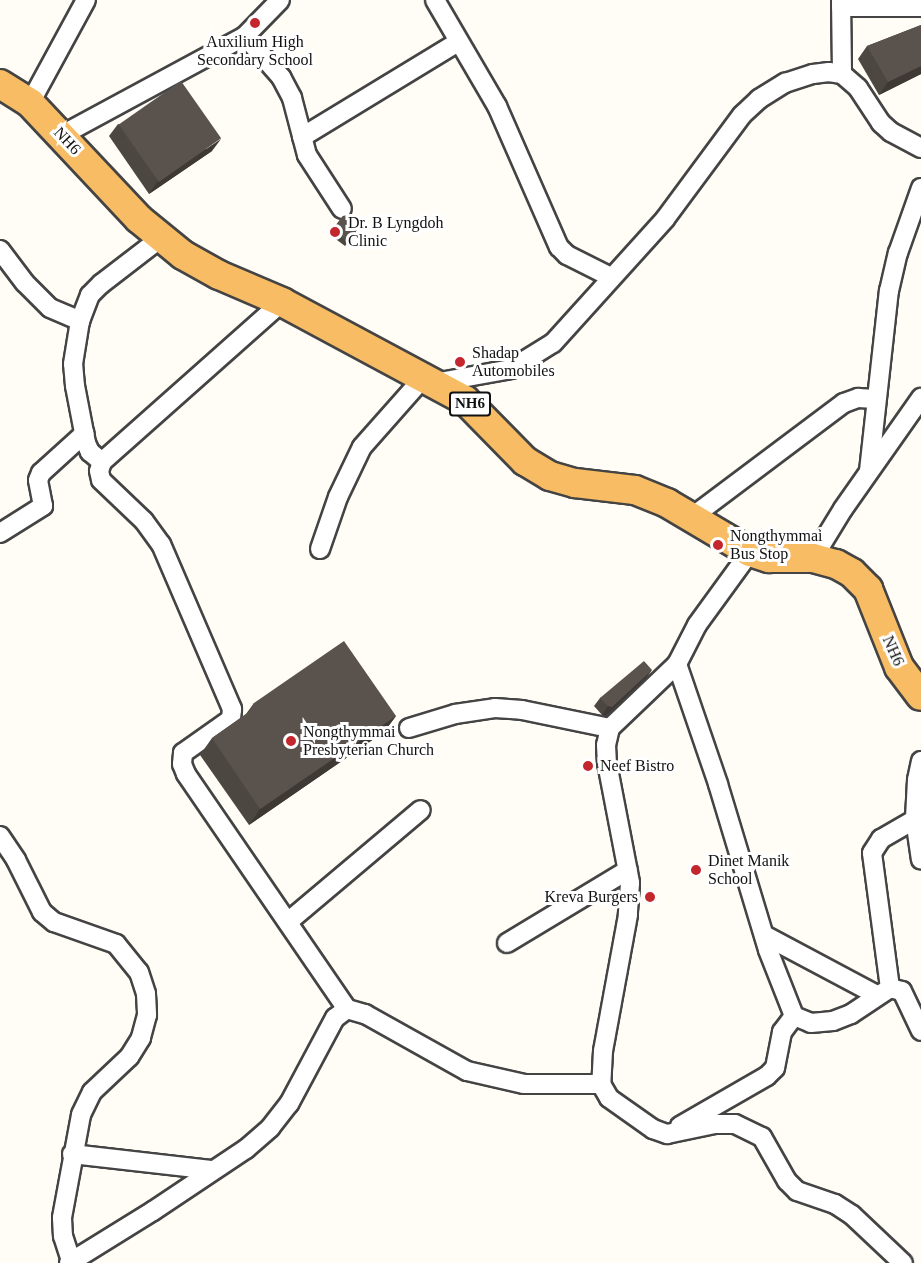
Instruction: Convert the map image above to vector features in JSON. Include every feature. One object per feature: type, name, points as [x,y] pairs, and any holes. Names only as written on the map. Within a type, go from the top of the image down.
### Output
[{"type":"highway","name":"NH6","points":[[0,84],[30,103],[139,219],[183,255],[219,275],[282,302],[465,400],[525,461],[550,476],[575,483],[635,490],[692,517],[750,552],[769,558],[813,558],[844,568],[868,590],[899,667],[921,696]]},
{"type":"street","points":[[30,103],[86,0]]},
{"type":"street","points":[[62,135],[245,36],[280,0]]},
{"type":"street","points":[[435,0],[510,132],[559,247],[567,255],[610,277]]},
{"type":"street","points":[[842,74],[841,3],[921,7]]},
{"type":"street","points":[[245,36],[281,77],[292,98],[302,137],[315,171],[342,209]]},
{"type":"street","points":[[302,137],[458,42]]},
{"type":"street","points":[[320,549],[338,497],[362,447],[429,380],[491,375],[511,369],[553,343],[610,277],[665,219],[742,115],[759,99],[785,83],[813,74],[829,72],[842,74],[858,88],[881,123],[891,132],[921,148]]},
{"type":"street","points":[[869,471],[889,291],[898,253],[921,188]]},
{"type":"street","points":[[102,462],[90,452],[73,364],[80,321],[90,295],[161,238]]},
{"type":"street","points":[[0,250],[25,283],[50,308],[80,321]]},
{"type":"street","points":[[282,302],[102,462],[99,471],[101,480],[144,521],[161,544],[232,709],[231,719],[183,753],[182,764],[347,1009],[365,1014],[467,1071],[524,1084],[601,1084]]},
{"type":"street","points":[[692,517],[844,403],[858,398],[876,399]]},
{"type":"street","points":[[813,558],[869,471],[921,398]]},
{"type":"street","points":[[0,533],[43,506],[38,480],[40,473],[85,433]]},
{"type":"street","points":[[750,552],[697,625],[677,664],[610,728],[606,745],[607,763],[628,870],[627,915],[603,1051],[601,1084],[609,1098],[653,1129],[667,1134],[715,1125],[735,1124],[762,1137],[787,1181],[797,1191],[835,1204],[852,1215],[903,1263]]},
{"type":"street","points":[[677,664],[718,784],[764,935],[794,1016],[811,1023],[833,1021],[851,1014],[884,992]]},
{"type":"street","points":[[409,728],[455,714],[495,708],[540,713],[610,728]]},
{"type":"street","points":[[921,761],[916,780],[915,819],[921,860]]},
{"type":"street","points":[[289,921],[421,810]]},
{"type":"street","points":[[884,992],[873,853],[881,839],[915,819]]},
{"type":"street","points":[[0,836],[16,860],[42,912],[61,925],[116,944],[139,972],[146,994],[147,1016],[141,1038],[129,1057],[85,1102],[72,1154],[62,1218],[63,1236],[71,1262],[246,1149],[270,1128],[289,1104],[335,1018],[347,1009]]},
{"type":"street","points":[[507,943],[628,870]]},
{"type":"street","points":[[764,935],[884,992],[902,992],[921,1031]]},
{"type":"street","points":[[667,1134],[767,1076],[775,1068],[782,1032],[794,1016]]},
{"type":"street","points":[[72,1154],[213,1170]]},
{"type":"building","points":[[921,25],[921,66],[888,82],[867,46]]},
{"type":"building","points":[[181,81],[221,138],[159,182],[119,125]]},
{"type":"building","points":[[347,215],[361,226],[348,242],[332,230],[343,216]]},
{"type":"building","name":"Nongthymmai Presbyterian Church","points":[[344,641],[396,716],[260,809],[212,738],[249,712],[254,703]]},
{"type":"building","points":[[644,661],[652,670],[612,707],[608,706],[600,698]]},
{"type":"place","name":"Auxilium High Secondary School","points":[[255,23]]},
{"type":"place","name":"Dr. B Lyngdoh Clinic","points":[[335,232]]},
{"type":"place","name":"Shadap Automobiles","points":[[460,362]]},
{"type":"place","name":"Nongthymmai Bus Stop","points":[[718,545]]},
{"type":"place","name":"Nongthymmai Presbyterian Church","points":[[291,741]]},
{"type":"place","name":"Neef Bistro","points":[[588,766]]},
{"type":"place","name":"Dinet Manik School","points":[[696,870]]},
{"type":"place","name":"Kreva Burgers","points":[[650,897]]}]
